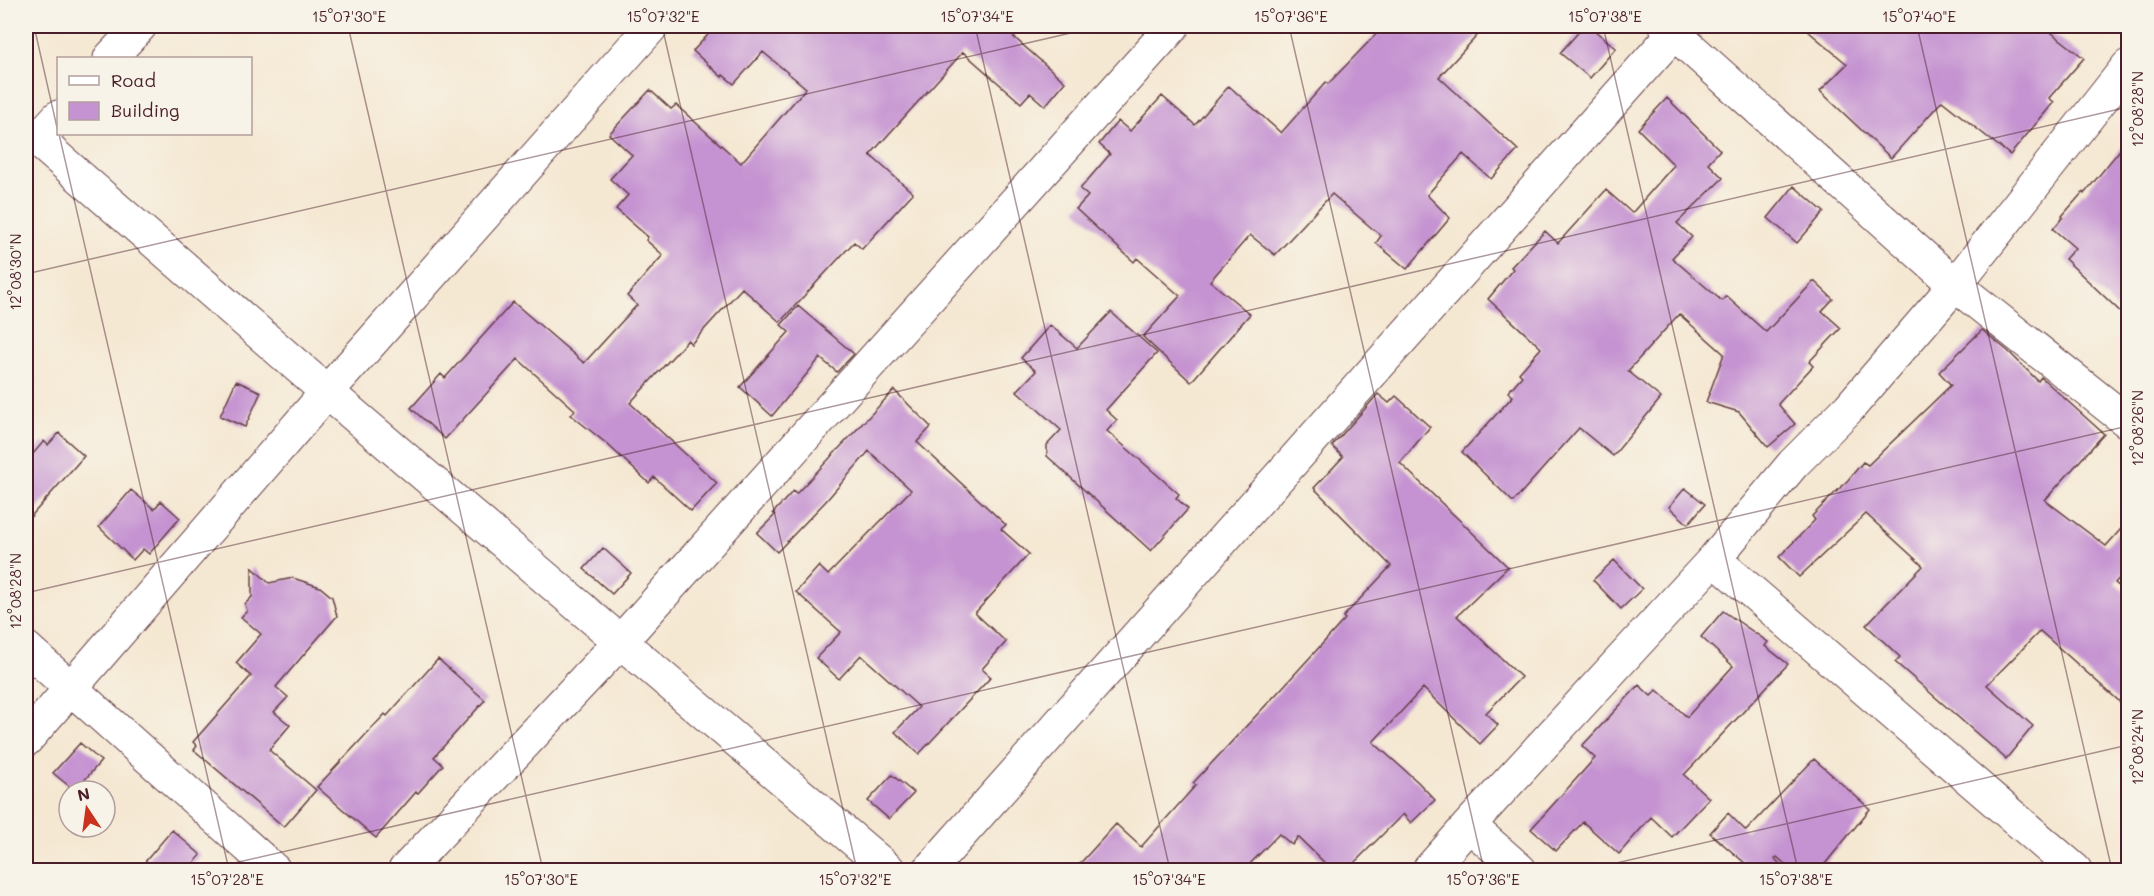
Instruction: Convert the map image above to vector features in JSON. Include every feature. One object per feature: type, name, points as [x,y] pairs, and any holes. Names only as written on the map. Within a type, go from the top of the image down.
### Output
[{"type":"street","points":[[111,57],[140,26]]},
{"type":"street","points":[[26,740],[327,392],[652,26]]},
{"type":"street","points":[[405,870],[621,641],[1173,26]]},
{"type":"street","points":[[930,870],[1670,29],[1955,285],[2128,422]]},
{"type":"street","points":[[1429,870],[1714,559],[1793,464],[1849,408],[1955,285],[2128,66]]},
{"type":"street","points":[[40,129],[327,392],[890,870]]},
{"type":"street","points":[[1714,559],[2074,870]]},
{"type":"street","points":[[26,648],[274,870]]},
{"type":"street","points":[[1469,825],[1520,870]]},
{"type":"building","points":[[716,26],[1001,26],[1065,82],[1045,106],[1030,93],[1021,103],[963,52],[870,155],[913,193],[862,249],[854,242],[780,322],[742,288],[691,344],[688,340],[630,403],[717,483],[691,511],[654,477],[649,483],[571,415],[575,410],[518,359],[445,439],[411,408],[441,374],[445,378],[513,302],[584,363],[637,305],[627,296],[663,255],[646,240],[648,237],[616,209],[628,195],[610,179],[632,155],[609,134],[650,90],[671,109],[676,105],[741,163],[806,88],[763,52],[734,84],[723,75],[722,77],[693,51]]},
{"type":"building","points":[[1384,26],[1486,26],[1439,77],[1518,150],[1491,179],[1463,154],[1427,195],[1450,218],[1407,269],[1376,243],[1381,236],[1332,194],[1275,255],[1250,235],[1210,281],[1250,314],[1191,382],[1143,337],[1180,296],[1137,258],[1134,262],[1076,209],[1088,196],[1080,189],[1110,154],[1099,144],[1118,121],[1130,131],[1162,96],[1195,125],[1229,86],[1281,133],[1326,82],[1328,84]]},
{"type":"building","points":[[1584,26],[1589,26],[1616,48],[1590,78],[1560,53]]},
{"type":"building","points":[[1802,26],[2043,26],[2084,58],[2049,98],[2054,102],[2010,155],[1942,101],[1891,158],[1820,91],[1847,64]]},
{"type":"building","points":[[1667,98],[1720,150],[1708,163],[1723,178],[1677,223],[1692,237],[1672,258],[1722,301],[1726,296],[1766,332],[1814,281],[1833,299],[1822,311],[1841,328],[1809,362],[1813,366],[1778,404],[1795,424],[1768,447],[1739,412],[1706,402],[1724,354],[1679,314],[1628,371],[1661,398],[1613,456],[1579,428],[1513,502],[1462,452],[1513,396],[1508,392],[1522,376],[1519,373],[1541,348],[1488,299],[1513,269],[1511,267],[1545,231],[1558,243],[1606,190],[1632,213],[1674,165],[1638,129]]},
{"type":"building","points":[[2128,140],[2128,319],[2065,259],[2075,248],[2053,229]]},
{"type":"building","points":[[1794,186],[1824,212],[1797,243],[1768,218]]},
{"type":"building","points":[[798,306],[854,354],[837,372],[820,358],[772,416],[740,387],[789,332],[781,325]]},
{"type":"building","points":[[1111,312],[1157,353],[1106,410],[1117,420],[1107,431],[1179,494],[1176,498],[1188,509],[1151,551],[1047,456],[1047,445],[1061,430],[1017,391],[1036,371],[1021,358],[1050,325],[1077,348]]},
{"type":"building","points":[[1982,330],[2008,351],[2038,381],[2041,377],[2104,434],[2045,500],[2106,546],[2128,521],[2128,568],[2115,583],[2128,594],[2128,709],[2040,631],[1987,685],[2033,726],[2006,759],[1895,662],[1900,657],[1866,625],[1923,566],[1866,514],[1799,577],[1779,557],[1815,520],[1812,516],[1863,462],[1868,465],[1951,385],[1939,372]]},
{"type":"building","points":[[236,381],[261,392],[245,427],[220,416]]},
{"type":"building","points":[[894,390],[931,427],[917,442],[1006,525],[1001,529],[1029,554],[975,613],[1006,642],[982,669],[991,677],[919,754],[895,732],[919,707],[861,655],[839,679],[816,658],[841,632],[796,592],[819,566],[828,575],[911,490],[869,451],[826,501],[777,552],[757,533],[775,515],[773,513],[793,491],[796,494]]},
{"type":"building","points":[[1378,394],[1389,403],[1396,396],[1430,427],[1400,463],[1508,567],[1457,616],[1521,677],[1486,713],[1498,725],[1480,744],[1423,688],[1373,742],[1435,800],[1411,823],[1403,814],[1347,870],[1332,870],[1298,837],[1292,845],[1279,834],[1244,870],[1074,870],[1116,824],[1141,847],[1196,785],[1193,783],[1391,566],[1314,488],[1343,457],[1332,446]]},
{"type":"building","points":[[59,433],[84,456],[26,522],[26,462],[44,441],[48,445]]},
{"type":"building","points":[[1685,488],[1705,504],[1688,524],[1669,507]]},
{"type":"building","points":[[131,490],[154,509],[161,501],[180,518],[149,554],[143,549],[133,560],[99,527]]},
{"type":"building","points":[[603,548],[631,573],[612,594],[584,569]]},
{"type":"building","points":[[1614,560],[1642,589],[1621,609],[1593,580]]},
{"type":"building","points":[[252,567],[269,583],[293,578],[320,587],[332,597],[337,616],[276,687],[288,697],[274,712],[290,725],[269,750],[316,790],[284,827],[194,750],[197,746],[193,742],[251,676],[236,663],[261,634],[241,617],[247,611],[245,604],[252,597]]},
{"type":"building","points":[[1723,611],[1768,642],[1765,646],[1788,664],[1684,775],[1709,798],[1672,837],[1651,817],[1619,854],[1583,822],[1556,851],[1531,829],[1595,758],[1582,746],[1639,685],[1651,696],[1657,690],[1687,717],[1733,666],[1701,637]]},
{"type":"building","points":[[438,659],[485,700],[434,757],[443,765],[376,838],[317,787],[385,714],[387,716]]},
{"type":"building","points":[[80,743],[101,761],[85,779],[60,779],[53,773]]},
{"type":"building","points":[[1814,759],[1870,809],[1820,870],[1792,870],[1777,857],[1775,859],[1786,870],[1753,870],[1710,833],[1728,813],[1746,831]]},
{"type":"building","points":[[892,775],[914,793],[889,819],[868,801]]},
{"type":"building","points":[[172,830],[201,855],[188,870],[138,870]]}]
